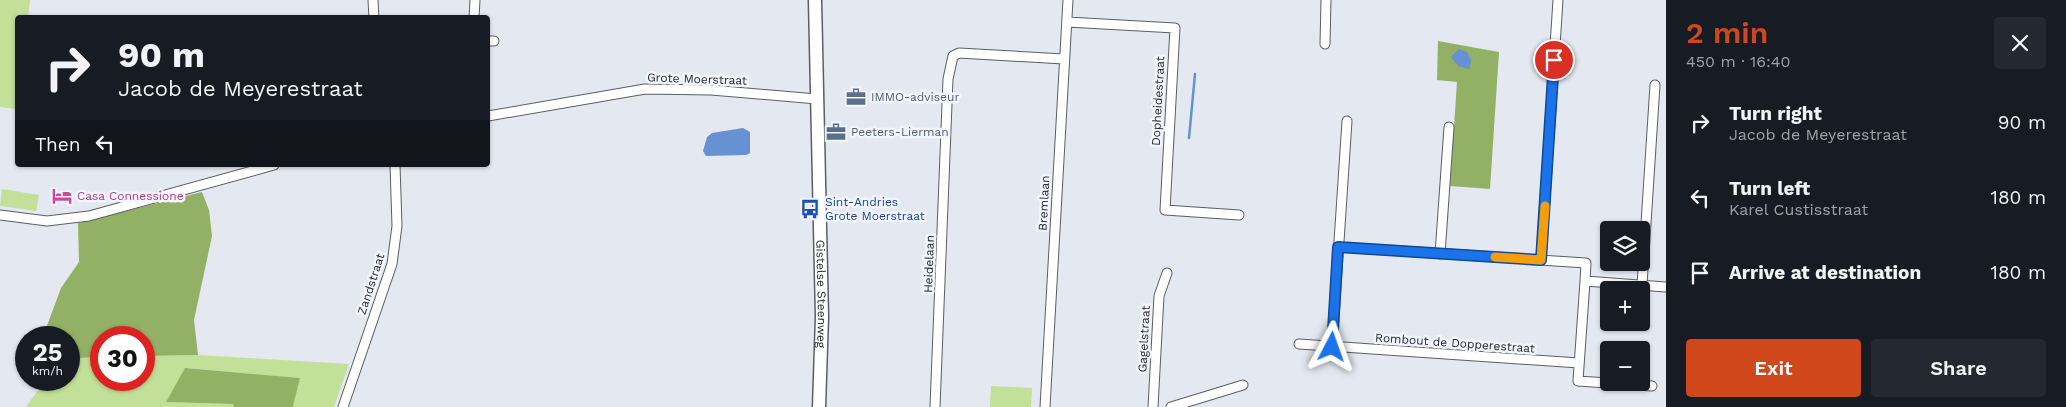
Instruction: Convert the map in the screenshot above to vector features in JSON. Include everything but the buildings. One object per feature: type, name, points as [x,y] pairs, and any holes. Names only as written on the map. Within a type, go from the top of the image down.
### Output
[{"type":"main road","name":"Gistelse Steenweg","points":[[815,0],[822,317],[819,407]]},
{"type":"street","points":[[373,0],[374,15]]},
{"type":"street","points":[[474,15],[475,0]]},
{"type":"street","name":"Bremlaan","points":[[1045,407],[1068,0]]},
{"type":"street","points":[[1325,44],[1326,0]]},
{"type":"street","points":[[1541,260],[1558,0]]},
{"type":"street","name":"Dopheidestraat","points":[[1067,22],[1175,28],[1165,210],[1239,215]]},
{"type":"street","name":"Heidelaan","points":[[935,407],[948,80],[953,56],[959,53],[1064,59]]},
{"type":"street","points":[[1642,281],[1655,85]]},
{"type":"street","name":"Grote Moerstraat","points":[[490,116],[645,90],[702,90],[817,99]]},
{"type":"street","points":[[1332,347],[1347,121]]},
{"type":"street","points":[[1440,254],[1449,127]]},
{"type":"street","points":[[0,215],[39,220],[75,219],[267,167]]},
{"type":"street","name":"Zandstraat","points":[[344,407],[392,264],[397,226],[395,167]]},
{"type":"street","points":[[1338,247],[1586,263],[1578,381],[1652,386]]},
{"type":"street","name":"Gagelstraat","points":[[1153,407],[1159,296],[1167,273]]},
{"type":"street","points":[[1585,281],[1600,282]]},
{"type":"street","points":[[1650,286],[1666,287]]},
{"type":"street","name":"Rombout de Dopperestraat","points":[[1299,344],[1580,363]]},
{"type":"street","points":[[1171,407],[1243,385]]},
{"type":"green space","points":[[0,0],[30,0],[28,15],[15,15],[15,109],[0,107]]},
{"type":"green space","points":[[1438,41],[1499,52],[1490,189],[1450,186],[1457,82],[1437,80]]},
{"type":"green space","points":[[2,189],[39,195],[36,211],[0,206]]},
{"type":"green space","points":[[202,192],[209,210],[212,236],[194,320],[198,355],[155,356],[155,326],[90,326],[90,357],[80,358],[80,326],[47,326],[61,288],[79,262],[78,223]]},
{"type":"green space","points":[[198,355],[349,364],[334,407],[293,407],[299,378],[186,368],[166,402],[234,404],[234,407],[26,407],[38,391],[80,391],[80,358],[90,357],[90,391],[155,391],[155,356]]},
{"type":"green space","points":[[185,368],[300,378],[293,406],[295,407],[234,407],[233,404],[166,402]]},
{"type":"green space","points":[[991,386],[1032,388],[1031,407],[990,407]]},
{"type":"water","points":[[1459,49],[1467,52],[1471,60],[1469,69],[1458,66],[1451,57]]},
{"type":"water","points":[[743,128],[750,132],[750,153],[746,155],[706,156],[703,151],[707,137],[712,133]]},
{"type":"waterway","points":[[1189,138],[1195,74]]},
{"type":"slow traffic","points":[[1495,257],[1541,260],[1545,206]]},
{"type":"place","name":"IMMO-adviseur","points":[[856,97]]},
{"type":"place","name":"Peeters-Lierman","points":[[836,132]]},
{"type":"place","name":"Casa Connessione","points":[[62,196]]},
{"type":"place","name":"Sint-Andries Grote Moerstraat","points":[[810,209]]},
{"type":"route","points":[[1332,347],[1338,247],[1541,260],[1554,60]]}]
